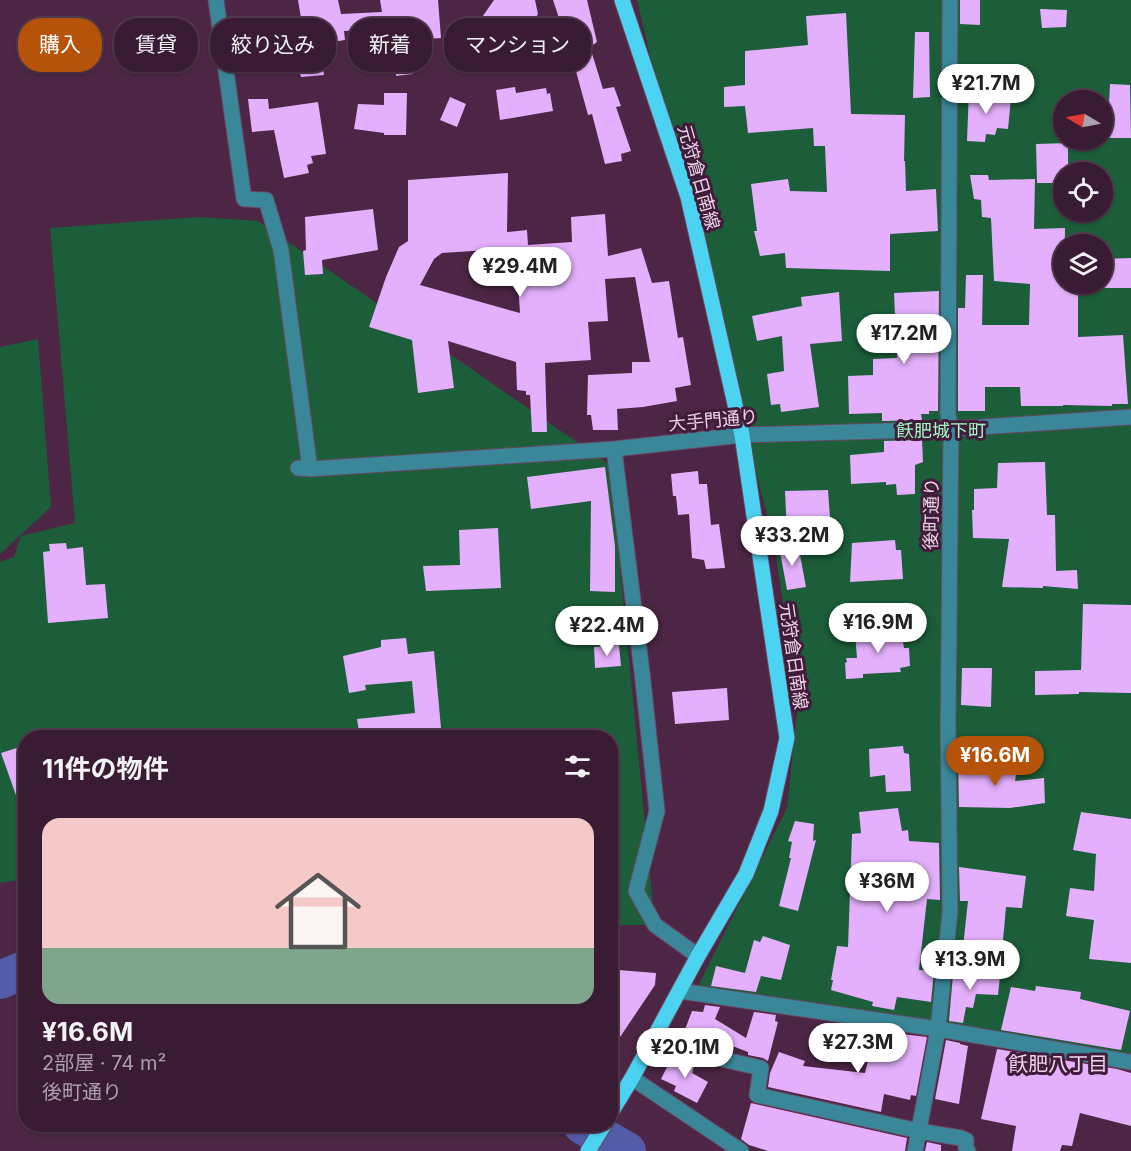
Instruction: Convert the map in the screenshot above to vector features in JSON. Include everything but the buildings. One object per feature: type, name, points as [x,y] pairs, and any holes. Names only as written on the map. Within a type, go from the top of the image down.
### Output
[{"type":"main road","name":"元狩倉日南線","points":[[618,1101],[746,874],[771,812],[787,738],[742,435],[688,197],[622,0]]},
{"type":"main road","points":[[588,1151],[600,1132]]},
{"type":"street","name":"大手門通り","points":[[216,0],[244,199],[266,200],[281,250],[304,469],[614,449],[742,435],[951,429],[1131,417]]},
{"type":"street","name":"後町通り","points":[[915,1151],[938,1029],[950,912],[948,728],[951,429],[948,415],[950,0]]},
{"type":"street","points":[[614,449],[657,811],[636,891],[655,925],[698,956]]},
{"type":"street","points":[[680,991],[938,1029],[1131,1062]]},
{"type":"street","points":[[677,1049],[761,1068],[757,1095],[966,1140],[968,1151]]},
{"type":"street","points":[[631,1080],[741,1151]]},
{"type":"green space","name":"飫肥城下町","points":[[637,0],[1131,0],[1131,1062],[694,994],[787,808],[798,703],[773,536],[723,353]]},
{"type":"green space","points":[[198,217],[258,221],[610,465],[655,925],[618,925],[618,730],[18,730],[18,880],[0,883],[0,562],[14,557],[21,536],[75,523],[50,228]]},
{"type":"green space","points":[[38,339],[51,507],[0,554],[0,347]]},
{"type":"waterway","points":[[0,980],[18,972]]},
{"type":"waterway","points":[[594,1132],[627,1151]]},
{"type":"district","name":"飫肥八丁目","points":[[1058,1064]]}]
